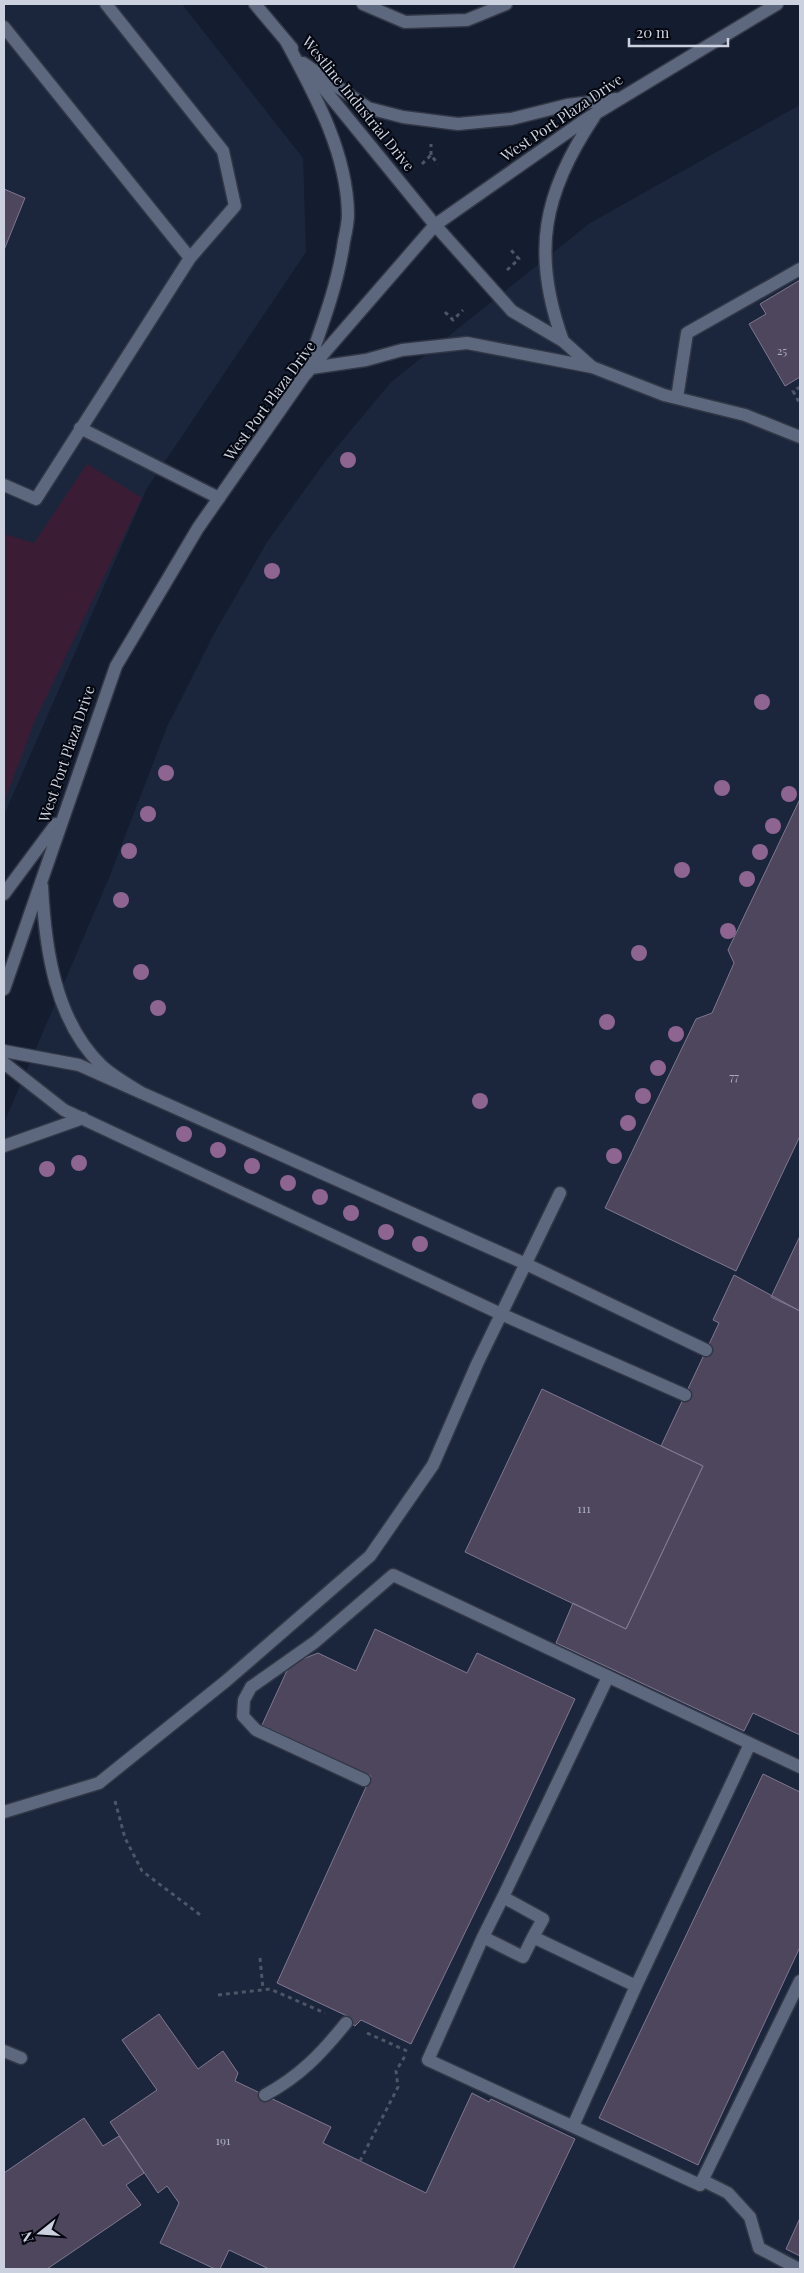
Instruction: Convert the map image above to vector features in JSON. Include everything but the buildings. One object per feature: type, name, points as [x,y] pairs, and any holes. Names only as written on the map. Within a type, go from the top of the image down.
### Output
[{"type":"street","points":[[4,485],[36,499],[190,258],[235,206],[223,152],[106,4]]},
{"type":"street","name":"Westline Industrial Drive","points":[[255,4],[435,225],[512,311],[563,341],[592,367]]},
{"type":"street","points":[[363,4],[404,22],[467,20],[506,4]]},
{"type":"street","name":"West Port Plaza Drive","points":[[4,989],[63,814],[116,666],[198,528],[308,372],[435,225],[585,120],[776,4]]},
{"type":"street","points":[[4,27],[190,258]]},
{"type":"street","points":[[286,41],[324,112],[342,169],[348,215],[342,256],[326,316],[308,372],[366,360],[402,350],[468,343],[592,367],[677,398],[745,415],[800,437]]},
{"type":"street","points":[[303,62],[368,108],[403,116],[458,124],[511,119],[566,105],[619,99]]},
{"type":"street","points":[[563,341],[552,312],[546,283],[544,253],[547,222],[554,193],[564,165],[596,114]]},
{"type":"street","points":[[677,398],[687,333],[800,269]]},
{"type":"street","points":[[80,428],[219,498]]},
{"type":"street","points":[[4,894],[63,814]]},
{"type":"street","points":[[42,879],[45,924],[55,983],[69,1017],[86,1047],[102,1066],[140,1092]]},
{"type":"street","points":[[4,1051],[79,1065],[526,1264],[706,1350]]},
{"type":"street","points":[[4,1063],[64,1110],[501,1314],[684,1395]]},
{"type":"street","points":[[4,1146],[83,1118]]},
{"type":"street","points":[[4,1812],[99,1783],[226,1681],[370,1556],[433,1465],[501,1314],[560,1193]]},
{"type":"street","points":[[364,1780],[256,1730],[244,1716],[244,1700],[251,1687],[315,1642],[393,1575],[800,1768]]},
{"type":"street","points":[[608,1677],[483,1936],[428,2060],[700,2185],[796,2001],[800,1981]]},
{"type":"street","points":[[573,2126],[636,1986],[750,1744]]},
{"type":"street","points":[[483,1936],[523,1957],[543,1919],[503,1897]]},
{"type":"street","points":[[533,1937],[636,1986]]},
{"type":"street","points":[[265,2095],[290,2081],[315,2060],[346,2023]]},
{"type":"street","points":[[4,2051],[21,2058]]},
{"type":"street","points":[[702,2180],[728,2193],[750,2217],[759,2248],[799,2269]]},
{"type":"path","points":[[422,164],[431,156],[438,164]]},
{"type":"path","points":[[504,272],[519,259],[511,250]]},
{"type":"path","points":[[445,312],[453,320],[463,310]]},
{"type":"path","points":[[800,387],[793,391],[800,404]]},
{"type":"path","points":[[114,1797],[125,1838],[142,1871],[203,1917]]},
{"type":"path","points":[[260,1958],[263,1989]]},
{"type":"path","points":[[360,2161],[398,2088],[396,2071],[408,2051]]},
{"type":"shaded area","points":[[4,4],[182,4],[303,158],[306,252],[147,488],[4,815]]},
{"type":"shaded area","points":[[800,105],[800,2269],[4,2269],[4,1125],[7,1116],[109,878],[167,727],[215,632],[267,542],[327,459],[391,382],[590,223]]},
{"type":"shaded area","points":[[87,464],[142,498],[35,720],[4,802],[4,534],[34,543]]}]
